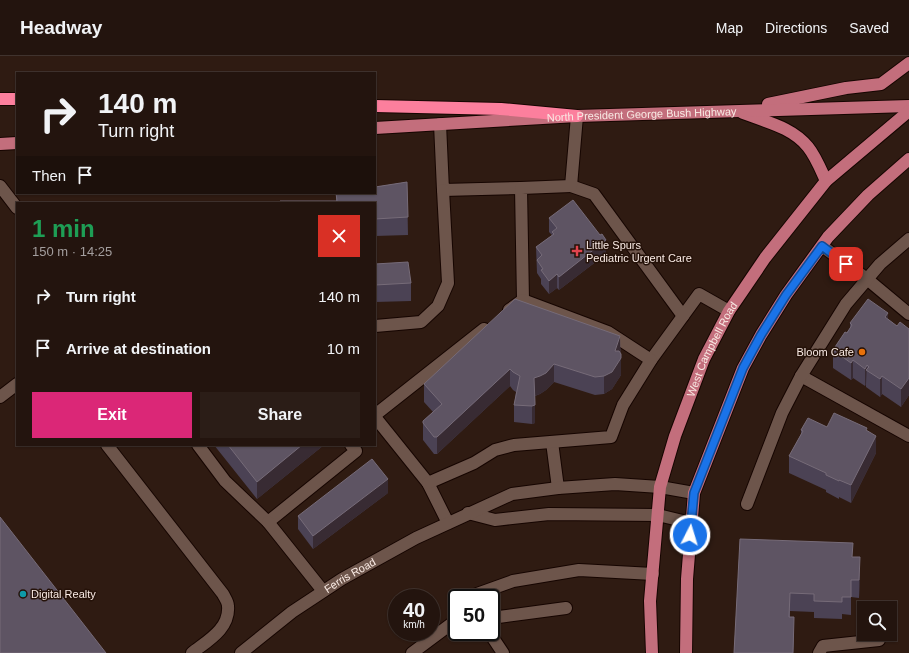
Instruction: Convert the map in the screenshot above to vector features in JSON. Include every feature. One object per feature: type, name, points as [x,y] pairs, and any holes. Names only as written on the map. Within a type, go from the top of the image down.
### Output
[{"type":"highway","points":[[0,99],[16,98]]},
{"type":"highway","points":[[376,106],[501,109],[577,116]]},
{"type":"main road","points":[[736,111],[846,88],[881,84],[909,63]]},
{"type":"main road","name":"North President George Bush Highway","points":[[376,128],[577,116],[909,106]]},
{"type":"main road","points":[[736,111],[781,127],[796,135],[809,148],[826,180]]},
{"type":"main road","name":"West Campbell Road","points":[[652,653],[650,601],[660,487],[675,436],[704,359],[729,311],[765,258],[826,180],[909,111]]},
{"type":"main road","points":[[0,144],[16,144]]},
{"type":"main road","points":[[686,653],[687,579],[694,493],[743,368],[761,335],[786,295],[828,237],[868,194],[909,159]]},
{"type":"street","points":[[571,186],[577,116]]},
{"type":"street","points":[[376,326],[422,322],[438,306],[448,284],[440,124]]},
{"type":"street","points":[[0,186],[16,207]]},
{"type":"street","points":[[443,190],[571,186],[594,194],[683,316]]},
{"type":"street","points":[[521,188],[523,300]]},
{"type":"street","points":[[747,504],[782,414],[801,376],[846,304],[880,264],[909,239]]},
{"type":"street","points":[[822,246],[867,279],[909,314]]},
{"type":"street","points":[[428,483],[474,463],[495,450],[514,445],[611,438],[623,405],[651,360],[699,294],[729,311]]},
{"type":"street","points":[[502,315],[523,300]]},
{"type":"street","points":[[523,300],[608,332],[651,360]]},
{"type":"street","points":[[376,415],[490,324]]},
{"type":"street","points":[[801,376],[909,436]]},
{"type":"street","points":[[0,397],[16,385]]},
{"type":"street","points":[[376,417],[428,483],[448,523]]},
{"type":"street","points":[[552,442],[558,488]]},
{"type":"street","points":[[108,446],[224,594],[228,605],[228,615],[224,624],[217,634],[192,653]]},
{"type":"street","points":[[199,446],[225,481],[268,522],[323,592]]},
{"type":"street","points":[[268,522],[356,451],[352,446]]},
{"type":"street","name":"Ferris Road","points":[[241,653],[292,612],[359,570],[468,513],[512,494],[558,488],[615,484],[660,487],[694,493]]},
{"type":"street","points":[[468,513],[496,520],[549,514],[658,515],[691,523]]},
{"type":"street","points":[[491,589],[513,581],[579,570],[652,574]]},
{"type":"street","points":[[500,617],[566,608]]},
{"type":"street","points":[[412,653],[448,626]]},
{"type":"street","points":[[495,641],[503,653]]},
{"type":"street","points":[[819,653],[823,646],[863,647],[877,641]]},
{"type":"building","points":[[407,182],[408,217],[376,219],[376,202],[280,202],[337,201],[336,194],[376,194],[376,187]]},
{"type":"building","name":"Little Spurs Pediatric Urgent Care","points":[[573,200],[600,235],[602,234],[606,240],[559,277],[557,274],[549,281],[541,270],[543,269],[537,260],[542,255],[536,247],[554,234],[552,232],[557,228],[549,218]]},
{"type":"building","points":[[408,262],[411,283],[376,285],[376,264]]},
{"type":"building","points":[[515,299],[620,336],[615,351],[619,351],[621,358],[612,372],[604,376],[595,377],[554,364],[546,373],[534,378],[535,405],[532,406],[514,405],[520,376],[510,369],[437,437],[434,437],[423,421],[442,404],[424,384]]},
{"type":"building","points":[[868,299],[888,313],[885,317],[897,326],[900,322],[909,329],[909,378],[901,389],[882,376],[880,379],[866,370],[869,367],[867,365],[865,369],[853,360],[851,363],[833,350],[845,332],[847,333],[852,325],[850,323]]},
{"type":"building","points":[[834,413],[867,428],[866,430],[876,436],[851,485],[826,475],[826,473],[789,456],[803,431],[801,430],[808,418],[827,427]]},
{"type":"building","points":[[229,446],[301,446],[257,482]]},
{"type":"building","points":[[372,459],[388,479],[313,536],[298,516]]},
{"type":"building","name":"Digital Realty","points":[[0,517],[106,653],[0,653]]},
{"type":"building","points":[[740,539],[853,543],[852,557],[860,557],[859,580],[851,580],[851,597],[842,597],[842,602],[814,601],[814,594],[790,593],[789,617],[794,617],[793,653],[734,653]]},
{"type":"place","name":"Little Spurs Pediatric Urgent Care","points":[[577,251]]},
{"type":"place","name":"Bloom Cafe","points":[[862,352]]},
{"type":"place","name":"Digital Realty","points":[[23,594]]},
{"type":"route","points":[[690,535],[694,493],[743,368],[761,335],[786,295],[822,246],[846,264]]}]
